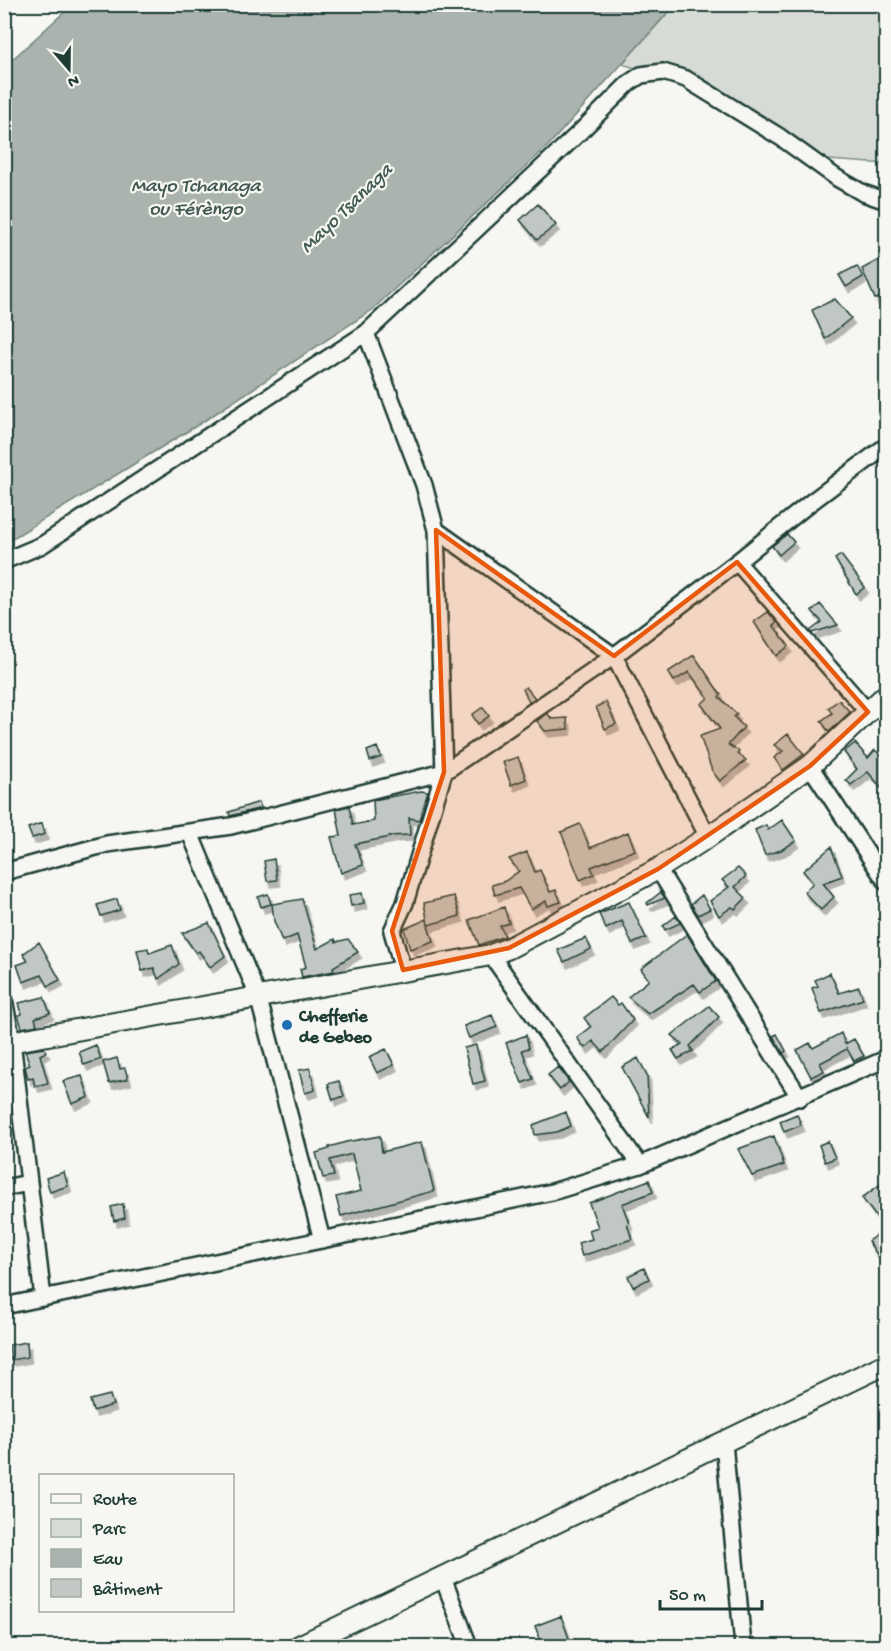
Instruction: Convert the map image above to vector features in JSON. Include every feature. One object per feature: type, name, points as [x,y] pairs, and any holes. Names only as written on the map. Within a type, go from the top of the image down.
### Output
[{"type":"street","points":[[4,561],[42,545],[366,333],[628,84],[641,75],[663,72],[686,79],[780,137],[837,178],[863,193],[886,201]]},
{"type":"street","points":[[366,333],[424,485],[436,530],[444,772],[405,903],[392,931],[403,970]]},
{"type":"street","points":[[4,872],[107,843],[231,826],[444,772],[614,656],[886,446]]},
{"type":"street","points":[[436,530],[614,656],[708,837]]},
{"type":"street","points":[[737,562],[868,712]]},
{"type":"street","points":[[8,1042],[491,955],[509,948],[658,869],[708,837],[810,766],[886,695]]},
{"type":"street","points":[[810,766],[886,882]]},
{"type":"street","points":[[190,833],[258,996],[322,1240]]},
{"type":"street","points":[[658,869],[800,1098]]},
{"type":"street","points":[[491,955],[640,1165]]},
{"type":"street","points":[[4,999],[43,1298]]},
{"type":"street","points":[[4,1306],[552,1192],[640,1165],[886,1059]]},
{"type":"street","points":[[4,1188],[29,1183]]},
{"type":"street","points":[[299,1647],[886,1364]]},
{"type":"street","points":[[724,1443],[743,1647]]},
{"type":"street","points":[[443,1578],[469,1647]]},
{"type":"highlighted area","points":[[436,530],[614,656],[737,562],[868,712],[810,766],[658,869],[509,948],[403,970],[392,931],[444,772]]},
{"type":"green space","points":[[675,5],[886,5],[886,164],[799,158],[696,87],[622,64]]},
{"type":"water","name":"Mayo Tchanaga ou Férèngo","points":[[72,5],[675,5],[548,146],[372,310],[201,423],[5,543],[5,66]]},
{"type":"building","points":[[538,204],[556,225],[537,240],[520,220]]},
{"type":"building","points":[[886,256],[886,307],[878,298],[875,299],[862,269]]},
{"type":"building","points":[[857,266],[863,277],[846,287],[839,275]]},
{"type":"building","points":[[835,299],[851,318],[825,339],[812,310]]},
{"type":"building","points":[[787,534],[794,542],[779,555],[772,546]]},
{"type":"building","points":[[841,555],[865,587],[856,594],[835,559]]},
{"type":"building","points":[[820,604],[838,625],[812,633],[810,631],[822,622],[812,611]]},
{"type":"building","points":[[768,612],[777,622],[773,625],[789,646],[776,656],[754,622]]},
{"type":"building","points":[[694,655],[721,695],[719,697],[737,714],[734,717],[744,727],[728,745],[739,751],[738,754],[746,760],[720,781],[712,771],[700,736],[720,729],[701,704],[708,698],[689,672],[674,681],[668,672]]},
{"type":"building","points":[[526,687],[535,698],[529,702],[523,689]]},
{"type":"building","points":[[839,700],[850,712],[829,732],[821,721],[832,713],[828,708]]},
{"type":"building","points":[[606,702],[616,724],[605,729],[596,707]]},
{"type":"building","points":[[483,707],[489,716],[478,724],[472,715]]},
{"type":"building","points":[[547,713],[552,719],[567,718],[568,729],[545,731],[537,721]]},
{"type":"building","points":[[788,734],[804,754],[783,770],[774,758],[783,751],[774,745]]},
{"type":"building","points":[[855,743],[868,758],[875,750],[886,760],[886,793],[868,772],[851,785],[846,780],[857,769],[844,752]]},
{"type":"building","points":[[377,747],[381,757],[370,761],[367,751]]},
{"type":"building","points":[[518,757],[526,779],[511,785],[503,762]]},
{"type":"building","points":[[421,791],[428,792],[419,820],[409,818],[410,835],[389,836],[355,844],[363,865],[341,873],[331,837],[341,836],[336,809],[349,806],[353,825],[374,821],[373,800]]},
{"type":"building","points":[[259,802],[261,808],[230,816],[229,812]]},
{"type":"building","points":[[782,820],[796,841],[781,850],[765,855],[755,830],[766,825],[768,830]]},
{"type":"building","points":[[42,823],[45,834],[32,838],[28,828]]},
{"type":"building","points":[[580,824],[590,848],[628,832],[635,850],[591,867],[594,874],[580,880],[561,832]]},
{"type":"building","points":[[831,847],[842,876],[823,883],[834,897],[821,910],[804,892],[813,883],[803,871]]},
{"type":"building","points":[[527,852],[535,872],[540,870],[550,892],[556,890],[561,902],[548,906],[546,901],[531,909],[519,888],[495,895],[492,885],[505,881],[519,871],[509,859]]},
{"type":"building","points":[[274,859],[277,880],[267,881],[264,861]]},
{"type":"building","points":[[738,868],[746,876],[735,887],[746,898],[735,909],[732,907],[719,916],[710,901],[729,887],[722,880]]},
{"type":"building","points":[[661,892],[665,898],[648,905],[647,903]]},
{"type":"building","points":[[362,893],[364,903],[351,906],[349,895]]},
{"type":"building","points":[[268,894],[271,904],[261,907],[258,897]]},
{"type":"building","points":[[702,895],[710,909],[698,915],[691,904]]},
{"type":"building","points":[[454,896],[460,916],[428,925],[433,941],[410,949],[404,929],[427,919],[424,903]]},
{"type":"building","points":[[117,899],[120,910],[101,916],[97,905]]},
{"type":"building","points":[[302,899],[317,949],[335,939],[336,942],[348,939],[358,952],[333,967],[334,971],[302,977],[300,969],[306,967],[297,935],[282,941],[274,921],[272,904]]},
{"type":"building","points":[[629,902],[646,938],[632,944],[622,921],[606,929],[599,914]]},
{"type":"building","points":[[504,907],[509,923],[500,926],[505,936],[479,945],[469,920]]},
{"type":"building","points":[[676,916],[680,923],[665,930],[663,926]]},
{"type":"building","points":[[209,923],[225,956],[210,967],[199,951],[196,953],[182,933]]},
{"type":"building","points":[[687,934],[716,981],[700,992],[694,984],[648,1014],[628,997],[649,980],[641,969]]},
{"type":"building","points":[[586,938],[591,949],[564,962],[558,950]]},
{"type":"building","points":[[39,942],[60,980],[48,986],[42,975],[23,982],[17,965],[28,961],[23,954]]},
{"type":"building","points":[[172,945],[179,964],[158,979],[154,968],[142,971],[137,950],[148,948],[149,953]]},
{"type":"building","points":[[830,973],[839,993],[859,987],[863,999],[821,1013],[812,988],[818,986],[815,980]]},
{"type":"building","points":[[44,997],[50,1013],[35,1018],[37,1025],[22,1028],[18,1015],[22,1014],[19,1003]]},
{"type":"building","points":[[611,997],[618,1005],[621,1003],[633,1020],[603,1052],[593,1041],[585,1048],[577,1038],[591,1027],[584,1018]]},
{"type":"building","points":[[709,1006],[719,1017],[690,1046],[693,1051],[678,1059],[672,1050],[682,1044],[672,1035]]},
{"type":"building","points":[[492,1015],[497,1027],[469,1038],[464,1026]]},
{"type":"building","points":[[841,1033],[845,1044],[854,1039],[864,1056],[854,1061],[846,1047],[847,1049],[820,1063],[824,1071],[811,1077],[797,1050],[810,1043],[813,1048]]},
{"type":"building","points":[[777,1034],[786,1051],[783,1053],[773,1036]]},
{"type":"building","points":[[526,1035],[529,1048],[522,1050],[533,1079],[522,1083],[506,1043]]},
{"type":"building","points":[[96,1045],[101,1059],[84,1065],[79,1052]]},
{"type":"building","points":[[476,1045],[485,1081],[473,1084],[464,1048]]},
{"type":"building","points":[[44,1048],[46,1052],[40,1055],[48,1083],[35,1086],[33,1078],[28,1079],[25,1067],[30,1065],[25,1051]]},
{"type":"building","points":[[386,1049],[394,1065],[377,1073],[369,1057]]},
{"type":"building","points":[[117,1058],[120,1069],[125,1068],[128,1079],[109,1083],[103,1062]]},
{"type":"building","points":[[638,1058],[647,1075],[649,1117],[622,1067]]},
{"type":"building","points":[[558,1067],[569,1082],[560,1090],[548,1075]]},
{"type":"building","points":[[310,1068],[315,1090],[305,1093],[299,1070]]},
{"type":"building","points":[[82,1076],[89,1097],[72,1104],[63,1081]]},
{"type":"building","points":[[339,1081],[344,1096],[333,1100],[328,1084]]},
{"type":"building","points":[[566,1112],[571,1126],[557,1132],[535,1135],[533,1125]]},
{"type":"building","points":[[797,1114],[801,1125],[784,1132],[780,1121]]},
{"type":"building","points":[[380,1136],[382,1152],[422,1142],[434,1191],[341,1216],[336,1197],[361,1191],[352,1154],[330,1160],[334,1176],[323,1178],[316,1153],[346,1142]]},
{"type":"building","points":[[774,1136],[784,1165],[752,1176],[738,1149]]},
{"type":"building","points":[[828,1141],[835,1158],[825,1162],[819,1145]]},
{"type":"building","points":[[64,1172],[68,1186],[50,1192],[46,1178]]},
{"type":"building","points":[[649,1180],[653,1192],[622,1204],[632,1239],[582,1256],[578,1243],[592,1239],[589,1230],[598,1227],[589,1203]]},
{"type":"building","points":[[886,1180],[886,1230],[862,1198]]},
{"type":"building","points":[[123,1204],[125,1218],[114,1221],[111,1207]]},
{"type":"building","points":[[881,1232],[886,1240],[886,1255],[880,1259],[868,1241]]},
{"type":"building","points":[[644,1268],[649,1279],[633,1287],[628,1276]]},
{"type":"building","points":[[27,1342],[28,1357],[11,1360],[9,1345]]},
{"type":"building","points":[[110,1395],[113,1405],[93,1411],[90,1400]]},
{"type":"building","points":[[561,1616],[572,1647],[543,1647],[535,1626]]},
{"type":"place","name":"Chefferie de Gebeo","points":[[287,1025]]},
{"type":"water label","name":"Mayo Tsanaga","points":[[345,207]]}]
